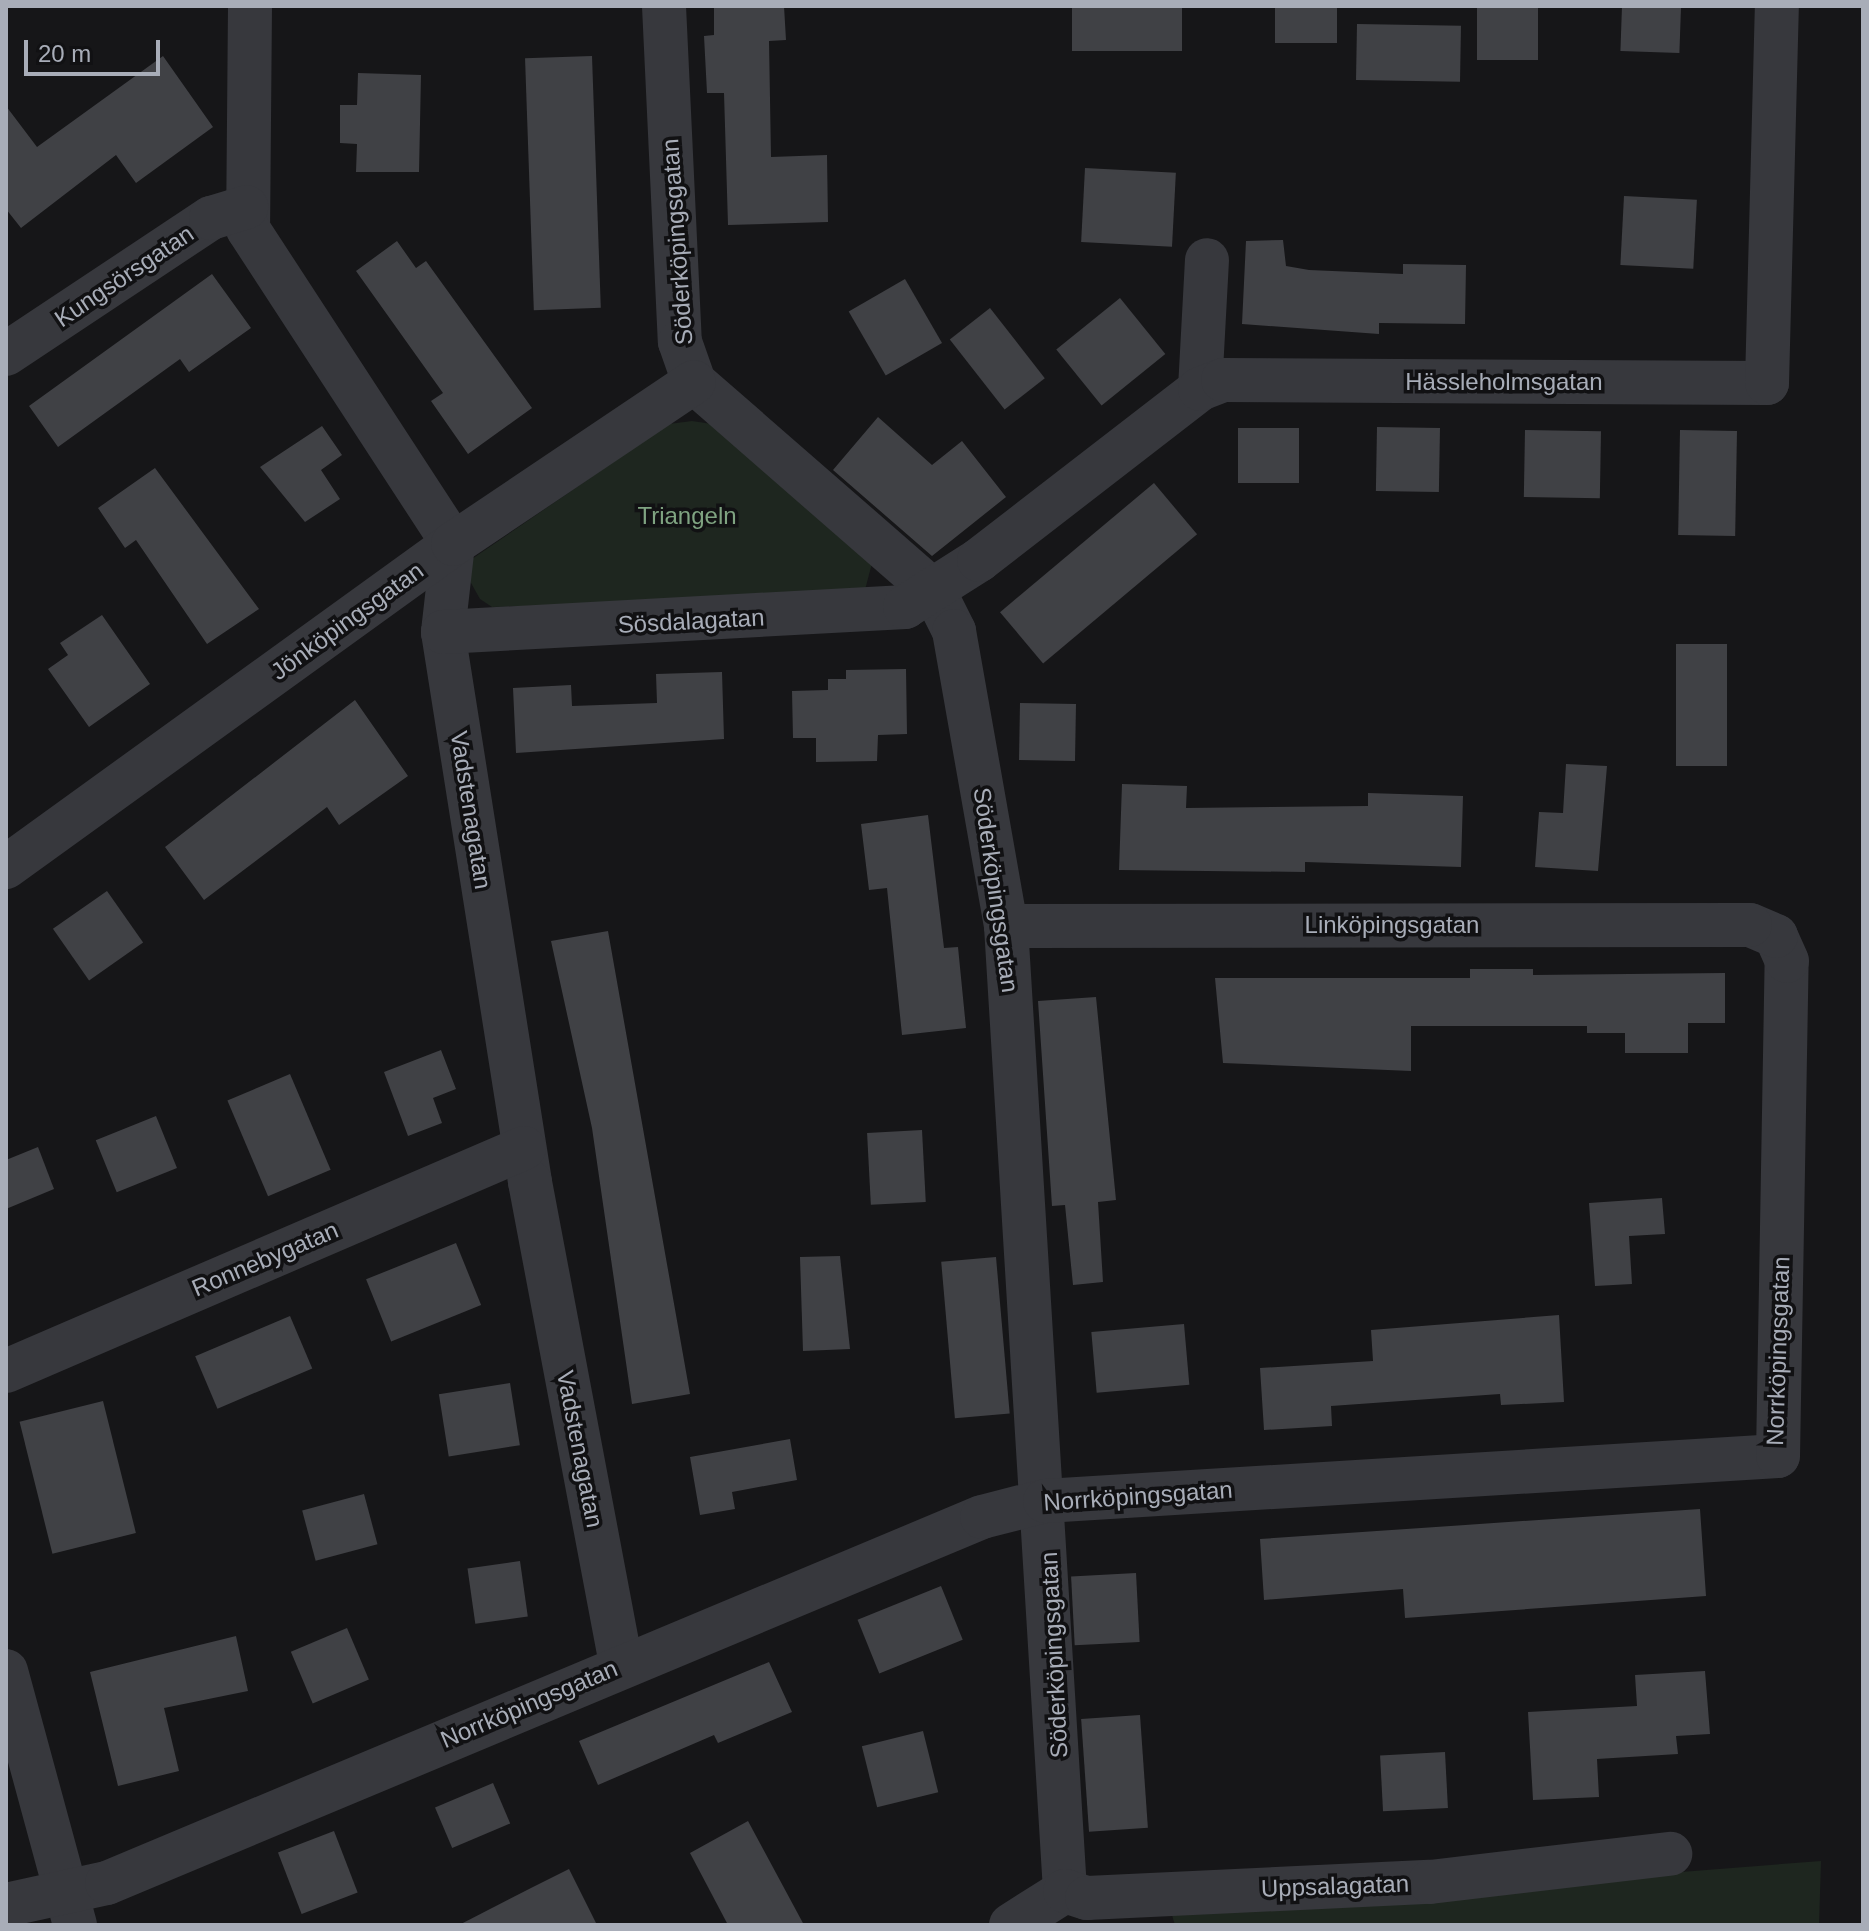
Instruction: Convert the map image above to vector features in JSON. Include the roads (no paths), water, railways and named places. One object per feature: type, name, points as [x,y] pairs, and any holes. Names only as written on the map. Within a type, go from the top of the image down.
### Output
[{"type":"street","points":[[250,6],[246,207],[256,248],[453,544]]},
{"type":"street","name":"Söderköpingsgatan","points":[[664,6],[680,342],[694,382],[934,591],[954,631],[1006,926],[1045,1501],[1065,1891]]},
{"type":"street","name":"Hässleholmsgatan","points":[[934,591],[1200,389],[1223,380],[1767,383],[1777,6]]},
{"type":"street","name":"Kungsörsgatan","points":[[6,354],[211,218],[246,207]]},
{"type":"street","points":[[1200,389],[1207,260]]},
{"type":"street","name":"Jönköpingsgatan","points":[[6,867],[453,544],[694,382]]},
{"type":"street","name":"Vadstenagatan","points":[[453,544],[443,632],[524,1148],[621,1665]]},
{"type":"street","name":"Sösdalagatan","points":[[443,632],[886,612],[934,591]]},
{"type":"street","name":"Linköpingsgatan","points":[[1006,926],[1750,925],[1776,936]]},
{"type":"street","name":"Norrköpingsgatan","points":[[6,1905],[70,1908],[107,1883],[621,1665],[982,1517],[1045,1501],[1778,1456],[1787,961],[1776,936]]},
{"type":"street","name":"Ronnebygatan","points":[[6,1371],[524,1148]]},
{"type":"street","points":[[6,1671],[70,1908]]},
{"type":"street","name":"Uppsalagatan","points":[[1065,1891],[1087,1898],[1430,1882],[1670,1854]]},
{"type":"street","points":[[1011,1925],[1065,1891]]},
{"type":"park label","name":"Triangeln","points":[[687,516]]}]
